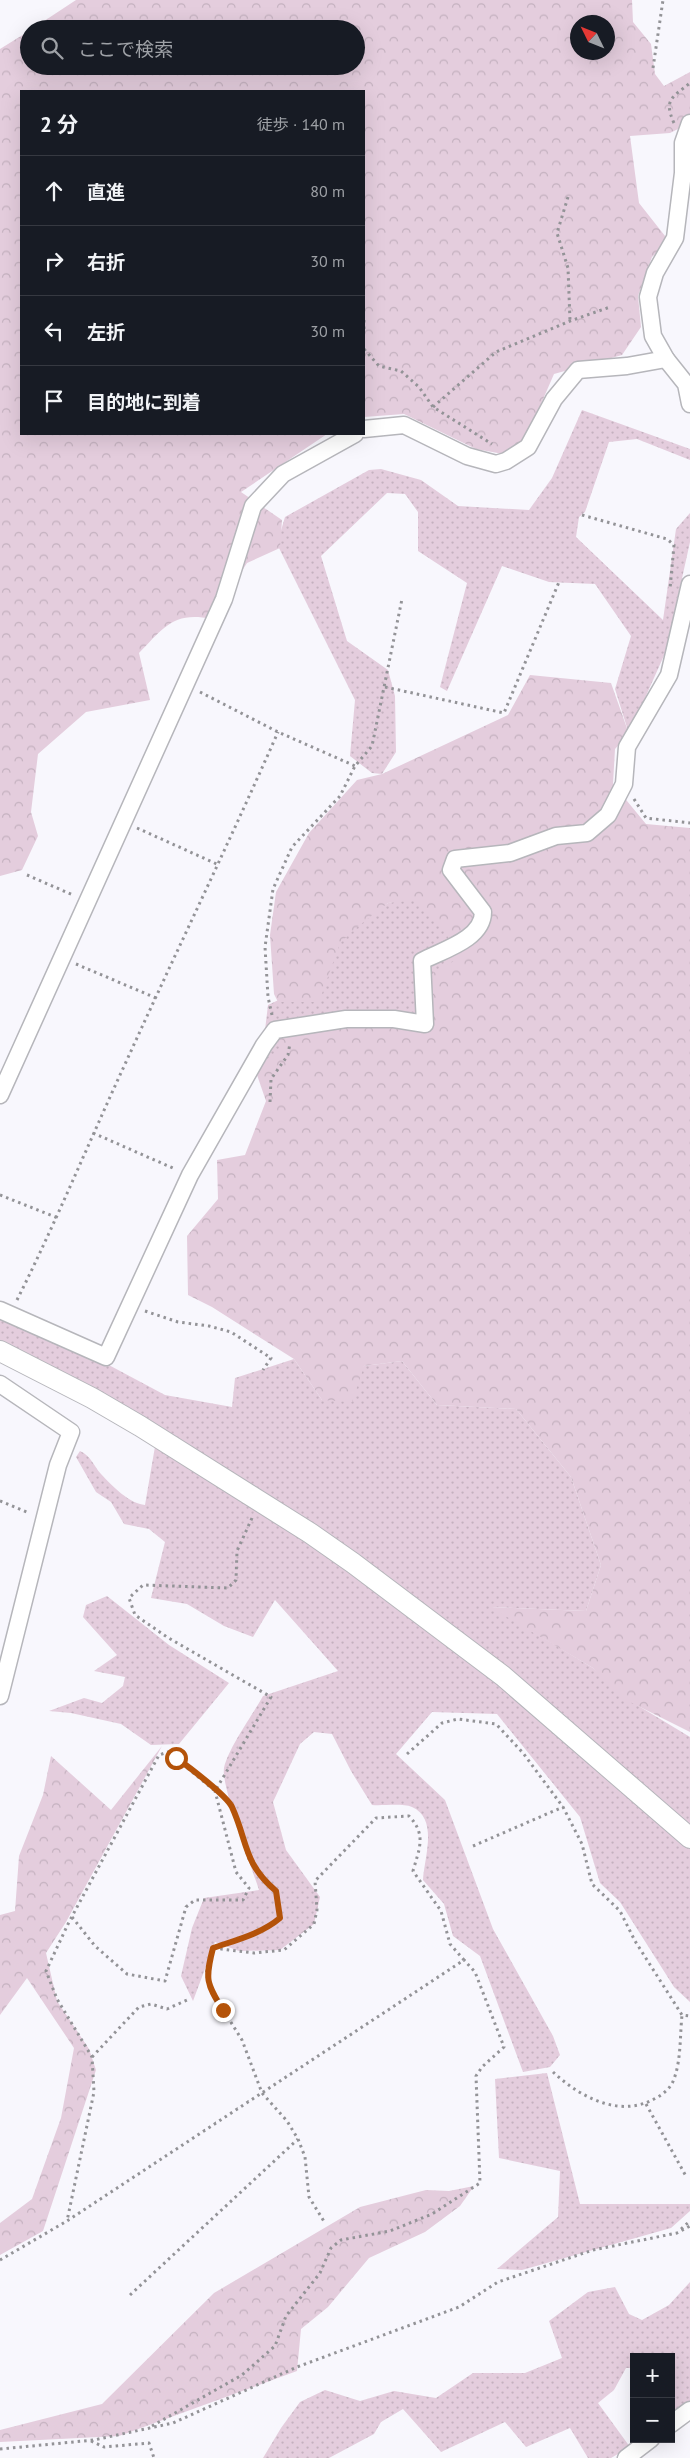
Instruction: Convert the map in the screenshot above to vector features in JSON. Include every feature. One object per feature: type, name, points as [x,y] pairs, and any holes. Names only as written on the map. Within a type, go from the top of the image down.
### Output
[{"type":"street","points":[[690,123],[684,143],[683,172],[675,238],[656,273],[648,297],[653,336],[666,359],[686,384],[690,404]]},
{"type":"street","points":[[365,429],[404,426],[467,456],[496,464],[506,461],[528,447],[554,399],[578,370],[627,366],[666,359]]},
{"type":"street","points":[[0,1095],[87,901],[125,822],[224,599],[253,506],[283,474],[353,435]]},
{"type":"street","points":[[5,1312],[106,1357],[190,1175],[264,1045],[275,1030],[346,1019],[394,1019],[425,1024],[422,960],[472,935],[483,920],[483,912],[451,870],[455,860],[510,853],[556,836],[587,833],[608,815],[624,784],[628,747],[669,675],[690,584]]},
{"type":"street","points":[[0,1351],[92,1398],[260,1501],[353,1563],[503,1676],[690,1838]]},
{"type":"street","points":[[0,1384],[71,1432],[58,1465],[0,1696]]},
{"type":"street","points":[[675,2421],[690,2410]]},
{"type":"street","points":[[626,2458],[646,2443]]},
{"type":"path","points":[[653,68],[663,0]]},
{"type":"path","points":[[684,143],[667,109],[670,100],[690,83]]},
{"type":"path","points":[[568,197],[557,233],[568,268],[570,321]]},
{"type":"path","points":[[433,407],[496,352],[570,321],[610,307]]},
{"type":"path","points":[[365,351],[379,366],[401,370],[419,387],[433,407],[494,445]]},
{"type":"path","points":[[582,515],[667,539],[674,545],[670,594]]},
{"type":"path","points":[[385,687],[504,713],[559,582]]},
{"type":"path","points":[[275,1030],[268,997],[265,947],[273,889],[292,847],[340,796],[355,766],[372,746],[402,599]]},
{"type":"path","points":[[186,684],[278,732],[355,766]]},
{"type":"path","points":[[5,1312],[58,1218],[94,1133],[219,865],[278,732]]},
{"type":"path","points":[[624,784],[646,818],[690,823]]},
{"type":"path","points":[[125,822],[219,865]]},
{"type":"path","points":[[27,875],[87,901]]},
{"type":"path","points":[[62,958],[156,998]]},
{"type":"path","points":[[270,1102],[271,1079],[288,1055],[293,1028]]},
{"type":"path","points":[[94,1133],[190,1175]]},
{"type":"path","points":[[0,1194],[58,1218]]},
{"type":"path","points":[[130,1306],[178,1322],[210,1326],[231,1332],[271,1358],[264,1370]]},
{"type":"path","points":[[0,1501],[45,1520]]},
{"type":"path","points":[[72,1917],[95,1946],[127,1974],[164,1981],[186,1907],[195,1900],[243,1900],[249,1888],[236,1872],[215,1791],[271,1698],[166,1637],[135,1615],[129,1598],[143,1585],[177,1584],[228,1588],[236,1580],[237,1551],[260,1501]]},
{"type":"path","points":[[407,1754],[442,1723],[458,1719],[496,1724],[523,1752],[563,1807],[582,1844],[592,1884],[620,1911],[635,1941],[682,2015],[676,2076],[667,2092],[646,2104],[628,2107],[610,2106],[567,2085],[553,2072]]},
{"type":"path","points":[[67,2220],[94,2092],[92,2058],[57,1999],[46,1971],[72,1917],[159,1755],[168,1752],[231,1805],[249,1860],[261,1878],[276,1891],[280,1918],[249,1935],[213,1948]]},
{"type":"path","points":[[473,1846],[563,1807]]},
{"type":"path","points":[[147,2429],[242,2375],[275,2346],[286,2316],[320,2273],[331,2248],[341,2240],[390,2231],[432,2214],[480,2183],[476,2076],[482,2067],[504,2047],[475,1972],[450,1944],[441,1911],[413,1871],[421,1842],[419,1827],[409,1816],[376,1818],[315,1881],[317,1910],[314,1924],[284,1950],[254,1953],[213,1948]]},
{"type":"path","points":[[213,1948],[206,1974],[214,1995],[242,2040],[262,2093],[286,2121],[298,2139],[305,2157],[309,2197],[325,2223]]},
{"type":"path","points":[[0,2260],[67,2220],[464,1960]]},
{"type":"path","points":[[92,2058],[139,2007],[151,2004],[167,2009],[187,2000]]},
{"type":"path","points":[[682,2015],[690,2016]]},
{"type":"path","points":[[646,2104],[687,2178]]},
{"type":"path","points":[[130,2295],[298,2139]]},
{"type":"path","points":[[677,2233],[690,2221]]},
{"type":"path","points":[[0,2449],[91,2441],[173,2423],[297,2367],[459,2307],[498,2282],[592,2250],[677,2233],[690,2226]]},
{"type":"path","points":[[91,2441],[104,2447],[149,2443],[154,2458]]},
{"type":"green space","points":[[76,0],[632,0],[633,22],[651,44],[655,74],[664,86],[690,72],[690,123],[670,133],[630,136],[639,203],[669,241],[652,257],[638,296],[641,327],[622,355],[554,374],[524,443],[503,454],[476,449],[404,414],[365,417],[365,90],[20,90],[20,435],[326,435],[241,492],[282,520],[280,548],[247,563],[211,619],[198,617],[178,620],[162,630],[139,653],[150,700],[86,712],[38,754],[31,812],[38,836],[22,870],[0,876],[0,49],[20,37],[20,75],[365,75],[365,20],[46,20]]},
{"type":"green space","points":[[582,410],[690,449],[690,460],[637,439],[609,442],[585,512],[579,517],[576,537],[663,620],[676,529],[690,513],[690,542],[666,651],[629,734],[615,689],[631,636],[595,584],[549,582],[502,566],[447,691],[440,687],[467,583],[418,551],[418,512],[405,494],[387,493],[321,556],[347,641],[388,670],[395,696],[396,752],[382,774],[372,773],[350,756],[355,700],[277,544],[285,517],[369,470],[381,469],[421,480],[458,506],[529,510],[552,478]]},
{"type":"green space","points":[[530,675],[611,683],[629,734],[615,749],[613,784],[646,824],[690,828],[690,1732],[620,1697],[593,1668],[490,1607],[586,1611],[601,1565],[571,1477],[516,1409],[437,1405],[402,1361],[364,1366],[352,1402],[322,1400],[294,1359],[212,1307],[188,1295],[187,1236],[218,1199],[217,1160],[245,1155],[266,1101],[257,1075],[264,1061],[280,1050],[276,1032],[419,1022],[433,973],[454,961],[453,945],[443,929],[416,900],[388,903],[340,943],[319,1002],[278,1002],[274,994],[270,935],[276,892],[309,833],[357,780],[382,774],[508,715]]},
{"type":"green space","points":[[418,897],[457,938],[458,954],[426,1035],[279,1059],[267,1059],[262,1055],[268,1005],[289,995],[357,924],[388,903]]},
{"type":"green space","points":[[0,1315],[105,1363],[165,1395],[232,1407],[235,1378],[294,1359],[322,1400],[364,1366],[402,1361],[437,1405],[516,1409],[571,1477],[601,1565],[586,1611],[492,1607],[593,1668],[637,1705],[690,1737],[690,2002],[674,1987],[620,1902],[600,1883],[580,1817],[497,1714],[432,1712],[396,1754],[445,1800],[493,1929],[553,2036],[560,2055],[550,2067],[523,2072],[480,1956],[453,1936],[444,1904],[423,1880],[428,1840],[425,1820],[412,1807],[372,1805],[351,1771],[332,1734],[314,1732],[300,1744],[273,1802],[286,1850],[320,1897],[314,1924],[280,1950],[239,1951],[215,1942],[193,2001],[181,1976],[192,1928],[204,1898],[259,1890],[227,1792],[224,1768],[227,1760],[263,1696],[338,1671],[275,1600],[253,1637],[224,1626],[187,1604],[151,1598],[165,1542],[149,1529],[124,1524],[111,1502],[96,1492],[76,1457],[80,1451],[84,1453],[116,1489],[127,1498],[145,1505],[158,1429],[0,1340]]},
{"type":"green space","points":[[107,1596],[169,1645],[229,1683],[179,1744],[151,1745],[121,1724],[71,1713],[49,1711],[84,1698],[102,1703],[123,1686],[125,1677],[94,1671],[117,1655],[83,1617],[86,1605]]},
{"type":"green space","points":[[162,1746],[66,1922],[46,1953],[57,2001],[89,2049],[96,2070],[43,2231],[0,2255],[0,2223],[32,2199],[61,2118],[74,2048],[27,1978],[0,2015],[0,1915],[15,1911],[19,1856],[43,1795],[51,1756],[111,1810]]},
{"type":"green space","points":[[547,2073],[580,2204],[690,2204],[690,2211],[671,2228],[522,2270],[497,2269],[558,2217],[560,2171],[499,2158],[495,2079]]},
{"type":"green space","points":[[474,2186],[460,2206],[425,2232],[369,2258],[328,2307],[301,2329],[297,2371],[119,2436],[0,2442],[0,2430],[102,2404],[214,2293],[360,2207],[426,2190],[449,2191]]},
{"type":"green space","points":[[690,2282],[690,2402],[675,2412],[675,2353],[630,2353],[630,2368],[626,2368],[614,2390],[598,2403],[630,2447],[611,2458],[588,2458],[570,2428],[526,2447],[505,2422],[441,2452],[403,2409],[381,2422],[374,2434],[329,2458],[263,2458],[281,2428],[300,2402],[325,2390],[360,2401],[394,2391],[436,2398],[473,2373],[525,2373],[562,2358],[549,2321],[588,2292],[615,2287],[629,2314],[642,2320],[669,2305]]},
{"type":"route","points":[[176,1758],[231,1805],[249,1860],[261,1878],[276,1891],[280,1918],[249,1935],[213,1948],[206,1974],[214,1995],[223,2010]]}]
